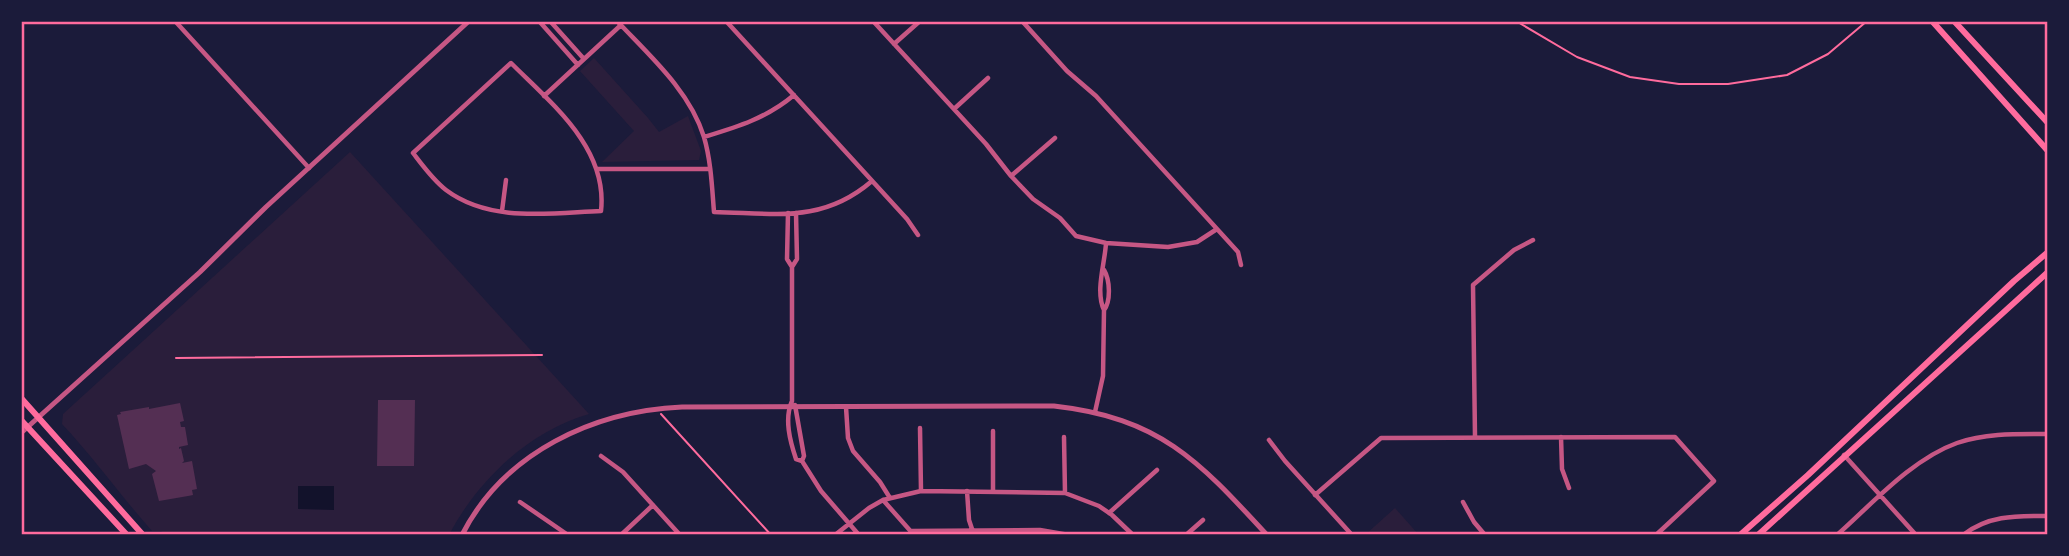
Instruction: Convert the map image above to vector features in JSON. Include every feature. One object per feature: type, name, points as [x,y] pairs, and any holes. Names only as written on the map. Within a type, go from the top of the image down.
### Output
[{"type":"main road","points":[[1932,21],[2048,151]]},
{"type":"main road","points":[[1954,21],[2048,123]]},
{"type":"main road","points":[[1740,535],[2048,251]]},
{"type":"main road","points":[[1758,535],[2048,272]]},
{"type":"main road","points":[[21,398],[143,535]]},
{"type":"main road","points":[[21,421],[127,535]]},
{"type":"street","points":[[175,21],[309,168]]},
{"type":"street","points":[[21,433],[200,272],[469,21]]},
{"type":"street","points":[[539,21],[578,65]]},
{"type":"street","points":[[550,21],[584,59]]},
{"type":"street","points":[[726,21],[907,219],[918,235]]},
{"type":"street","points":[[873,21],[1011,176],[1033,199],[1060,218],[1076,236],[1106,243],[1168,247],[1197,242],[1217,229]]},
{"type":"street","points":[[894,44],[920,21]]},
{"type":"street","points":[[1021,21],[1067,71],[1096,96],[1238,252],[1241,265]]},
{"type":"street","points":[[544,96],[619,23],[688,103],[704,137],[714,212],[818,211],[854,197],[872,181]]},
{"type":"street","points":[[511,63],[544,96],[587,146],[598,169],[603,193],[601,211],[520,213],[479,207],[454,195],[428,173],[413,153],[511,63]]},
{"type":"street","points":[[954,109],[988,78]]},
{"type":"street","points":[[704,137],[751,122],[770,113],[794,95]]},
{"type":"street","points":[[1011,176],[1055,138]]},
{"type":"street","points":[[598,169],[710,169]]},
{"type":"street","points":[[502,211],[506,180]]},
{"type":"street","points":[[792,267],[797,259],[796,212]]},
{"type":"street","points":[[788,213],[787,259],[792,267],[793,406],[790,441],[796,458],[802,461],[821,491],[859,535]]},
{"type":"street","points":[[1475,437],[1473,285],[1514,250],[1533,240]]},
{"type":"street","points":[[1095,412],[1103,376],[1104,310],[1101,304],[1106,243]]},
{"type":"street","points":[[793,406],[804,456],[802,461]]},
{"type":"street","points":[[462,535],[493,491],[522,463],[545,447],[592,423],[630,412],[657,408],[793,406],[1054,406],[1095,412],[1132,424],[1179,449],[1215,479],[1266,535]]},
{"type":"street","points":[[846,407],[848,438],[853,451],[890,498]]},
{"type":"street","points":[[920,428],[921,491]]},
{"type":"street","points":[[993,431],[993,491]]},
{"type":"street","points":[[1837,535],[1916,465],[1940,450],[1986,436],[2048,434]]},
{"type":"street","points":[[1063,437],[1065,493]]},
{"type":"street","points":[[1561,437],[1562,469],[1569,488]]},
{"type":"street","points":[[1315,495],[1381,438],[1675,437],[1714,481],[1656,535]]},
{"type":"street","points":[[1269,440],[1352,535]]},
{"type":"street","points":[[1844,455],[1916,535]]},
{"type":"street","points":[[601,456],[623,472],[680,535]]},
{"type":"street","points":[[1109,513],[1157,470]]},
{"type":"street","points":[[835,535],[883,500],[921,491],[1065,493],[1109,513],[1128,534]]},
{"type":"street","points":[[967,491],[973,532]]},
{"type":"street","points":[[883,500],[912,533],[1046,530],[1069,535]]},
{"type":"street","points":[[520,502],[568,535]]},
{"type":"street","points":[[1463,502],[1485,535]]},
{"type":"street","points":[[621,535],[653,505]]},
{"type":"street","points":[[1963,535],[1975,526],[1994,519],[2009,516],[2048,516]]},
{"type":"street","points":[[1186,535],[1203,520]]},
{"type":"path","points":[[1516,21],[1577,57],[1630,77],[1679,84],[1716,84],[1787,75],[1828,54],[1867,21]]},
{"type":"path","points":[[176,358],[542,355]]},
{"type":"path","points":[[657,408],[771,535]]},
{"type":"shaded area","points":[[594,58],[659,132],[688,116],[701,151],[699,160],[602,162],[634,131],[580,71]]},
{"type":"shaded area","points":[[350,152],[589,414],[546,432],[507,461],[474,496],[449,535],[166,535],[161,531],[152,531],[62,424],[63,414]]},
{"type":"shaded area","points":[[298,486],[334,486],[334,510],[298,509]]},
{"type":"shaded area","points":[[1395,508],[1419,535],[1365,535]]},
{"type":"building","points":[[378,400],[415,400],[414,466],[377,466]]},
{"type":"building","points":[[180,403],[184,421],[180,422],[181,427],[185,427],[188,445],[179,447],[179,449],[181,448],[184,461],[182,463],[192,461],[197,489],[192,490],[193,495],[159,501],[152,474],[156,471],[146,464],[129,469],[117,415],[121,414],[120,412]]}]
